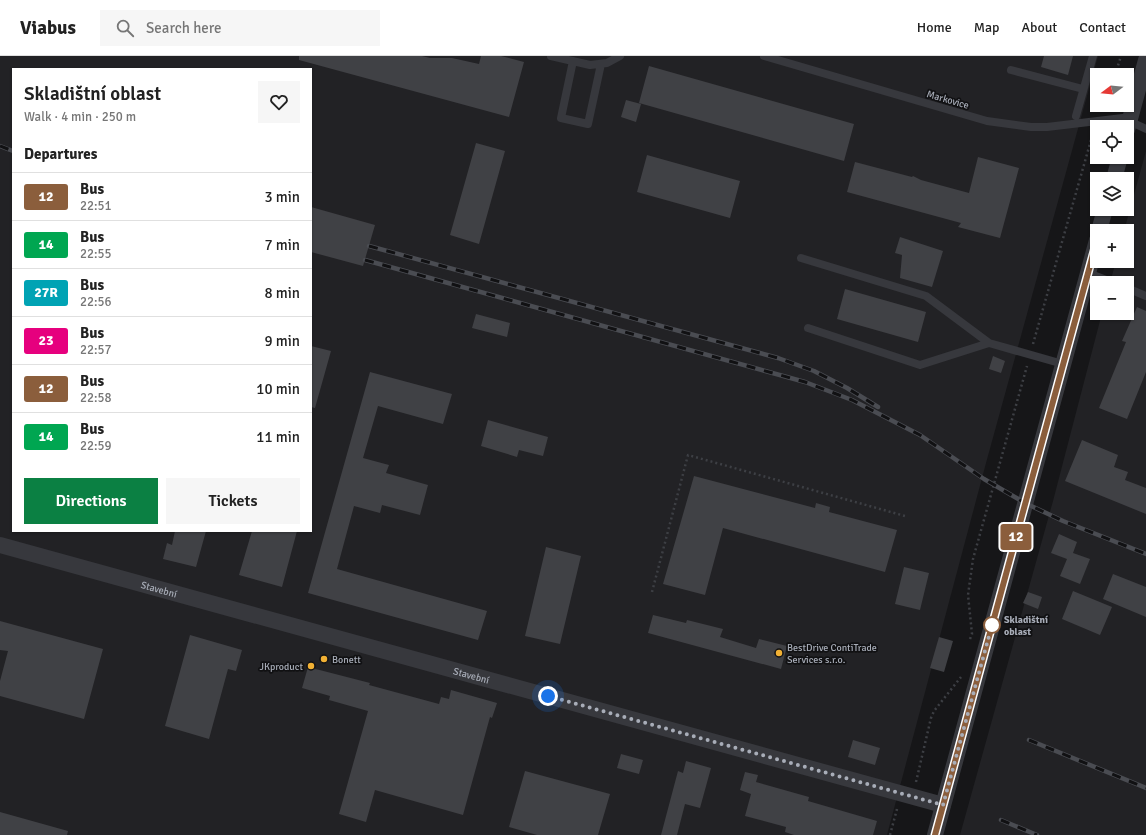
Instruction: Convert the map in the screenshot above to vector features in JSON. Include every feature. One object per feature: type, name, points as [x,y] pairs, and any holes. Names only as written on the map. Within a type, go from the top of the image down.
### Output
[{"type":"street","points":[[1130,120],[1146,60]]},
{"type":"street","points":[[935,835],[1090,266]]},
{"type":"street","name":"Stavební","points":[[0,545],[943,805]]},
{"type":"lane","points":[[551,56],[590,65],[607,64],[620,56]]},
{"type":"lane","name":"Markovice","points":[[764,56],[988,121],[1031,128],[1090,122]]},
{"type":"lane","points":[[1076,116],[1093,56]]},
{"type":"lane","points":[[573,61],[561,118],[588,124],[601,64]]},
{"type":"lane","points":[[1011,70],[1083,89]]},
{"type":"lane","points":[[1134,124],[1146,128]]},
{"type":"lane","points":[[801,258],[926,296],[989,343],[1063,364]]},
{"type":"lane","points":[[1088,273],[1096,276]]},
{"type":"lane","points":[[1134,291],[1146,296]]},
{"type":"lane","points":[[808,328],[920,365],[989,343]]},
{"type":"path","points":[[1117,68],[1121,56]]},
{"type":"path","points":[[970,641],[972,634],[968,595],[973,559],[1090,142]]},
{"type":"path","points":[[652,592],[688,454],[905,516]]},
{"type":"path","points":[[890,835],[907,795],[934,711],[960,677],[962,670]]},
{"type":"shaded area","points":[[0,56],[1098,56],[1095,68],[1090,68],[1090,85],[986,463],[887,835],[0,835]]},
{"type":"shaded area","points":[[1146,151],[1146,835],[960,835],[1053,501],[1100,320],[1134,320],[1134,276],[1112,276],[1114,268],[1134,268],[1134,224],[1126,224],[1128,216],[1134,216],[1134,195]]},
{"type":"building","points":[[299,56],[422,56],[430,58],[452,58],[479,64],[481,56],[501,56],[524,62],[509,117],[299,60]]},
{"type":"building","points":[[1044,56],[1073,56],[1068,75],[1041,67]]},
{"type":"building","points":[[649,66],[854,124],[844,161],[639,103]]},
{"type":"building","points":[[626,100],[641,104],[636,122],[621,117]]},
{"type":"building","points":[[476,143],[505,151],[479,244],[450,235]]},
{"type":"building","points":[[647,155],[740,181],[730,218],[637,192]]},
{"type":"building","points":[[978,157],[1019,168],[1000,238],[958,227],[961,223],[847,192],[855,162],[912,177],[913,176],[921,180],[969,193]]},
{"type":"building","points":[[312,207],[375,225],[363,266],[312,252]]},
{"type":"building","points":[[900,237],[943,251],[932,287],[900,278],[902,255],[895,253]]},
{"type":"building","points":[[845,289],[926,312],[918,342],[837,319]]},
{"type":"building","points":[[1137,307],[1146,311],[1146,372],[1127,419],[1099,408],[1126,342],[1122,341],[1131,320],[1134,320],[1134,314]]},
{"type":"building","points":[[476,314],[510,323],[507,337],[472,328]]},
{"type":"building","points":[[312,346],[331,351],[315,408],[312,407]]},
{"type":"building","points":[[993,356],[1005,361],[1001,373],[989,369]]},
{"type":"building","points":[[370,372],[452,394],[443,424],[378,406],[363,458],[389,465],[386,473],[428,485],[420,515],[382,505],[380,513],[354,506],[337,569],[487,611],[478,640],[308,593]]},
{"type":"building","points":[[488,420],[548,437],[543,456],[519,450],[517,457],[481,446]]},
{"type":"building","points":[[1082,440],[1118,455],[1114,467],[1128,472],[1125,480],[1146,488],[1146,514],[1065,481]]},
{"type":"building","points":[[694,476],[815,508],[816,503],[830,507],[829,512],[897,530],[885,572],[723,528],[705,595],[663,584]]},
{"type":"building","points":[[175,532],[206,532],[196,567],[163,559],[167,543],[172,545]]},
{"type":"building","points":[[252,532],[297,532],[282,587],[239,575]]},
{"type":"building","points":[[1059,534],[1077,542],[1073,553],[1090,559],[1080,584],[1060,576],[1067,559],[1051,553]]},
{"type":"building","points":[[546,547],[581,556],[560,644],[525,636]]},
{"type":"building","points":[[904,567],[929,573],[920,610],[895,604]]},
{"type":"building","points":[[1113,574],[1146,587],[1146,617],[1103,599]]},
{"type":"building","points":[[1073,591],[1112,607],[1100,635],[1062,619]]},
{"type":"building","points":[[1028,592],[1042,597],[1038,609],[1023,603]]},
{"type":"building","points":[[653,615],[686,623],[687,620],[723,629],[720,637],[756,648],[759,639],[787,646],[781,669],[648,633]]},
{"type":"building","points":[[0,621],[103,649],[84,719],[0,696],[0,681],[8,651],[0,650]]},
{"type":"building","points":[[190,635],[242,650],[236,671],[228,669],[209,739],[165,726]]},
{"type":"building","points":[[939,637],[953,641],[944,672],[930,668]]},
{"type":"building","points":[[308,667],[370,683],[369,685],[439,704],[441,697],[449,699],[451,690],[497,703],[492,718],[490,717],[463,815],[375,790],[366,822],[339,814],[368,711],[329,700],[330,696],[302,688]]},
{"type":"building","points":[[853,740],[880,748],[875,765],[848,757]]},
{"type":"building","points":[[621,754],[643,760],[639,774],[617,768]]},
{"type":"building","points":[[686,761],[711,768],[700,808],[685,804],[677,835],[661,835],[678,771],[683,773]]},
{"type":"building","points":[[525,771],[610,794],[598,835],[537,835],[509,827]]},
{"type":"building","points":[[745,772],[758,775],[756,782],[809,797],[808,801],[877,821],[873,835],[794,835],[785,832],[786,827],[745,816],[751,794],[740,790]]},
{"type":"building","points":[[0,812],[68,831],[67,835],[0,835]]},
{"type":"railway","points":[[0,146],[12,151]]},
{"type":"railway","points":[[369,246],[778,358],[814,371],[847,388],[878,407]]},
{"type":"railway","points":[[365,260],[805,382],[852,400],[920,435],[984,479],[1025,503],[1063,521],[1146,554]]},
{"type":"railway","points":[[1029,740],[1146,788]]},
{"type":"railway","points":[[1001,820],[1037,835]]},
{"type":"bus line","name":"12","points":[[935,835],[1090,266]]},
{"type":"place","name":"Skladištní oblast","points":[[992,625]]},
{"type":"place","name":"BestDrive ContiTrade Services s.r.o.","points":[[779,653]]},
{"type":"place","name":"Bonett","points":[[324,659]]},
{"type":"place","name":"JKproduct","points":[[311,666]]},
{"type":"route","points":[[548,696],[943,805],[992,625]]}]
